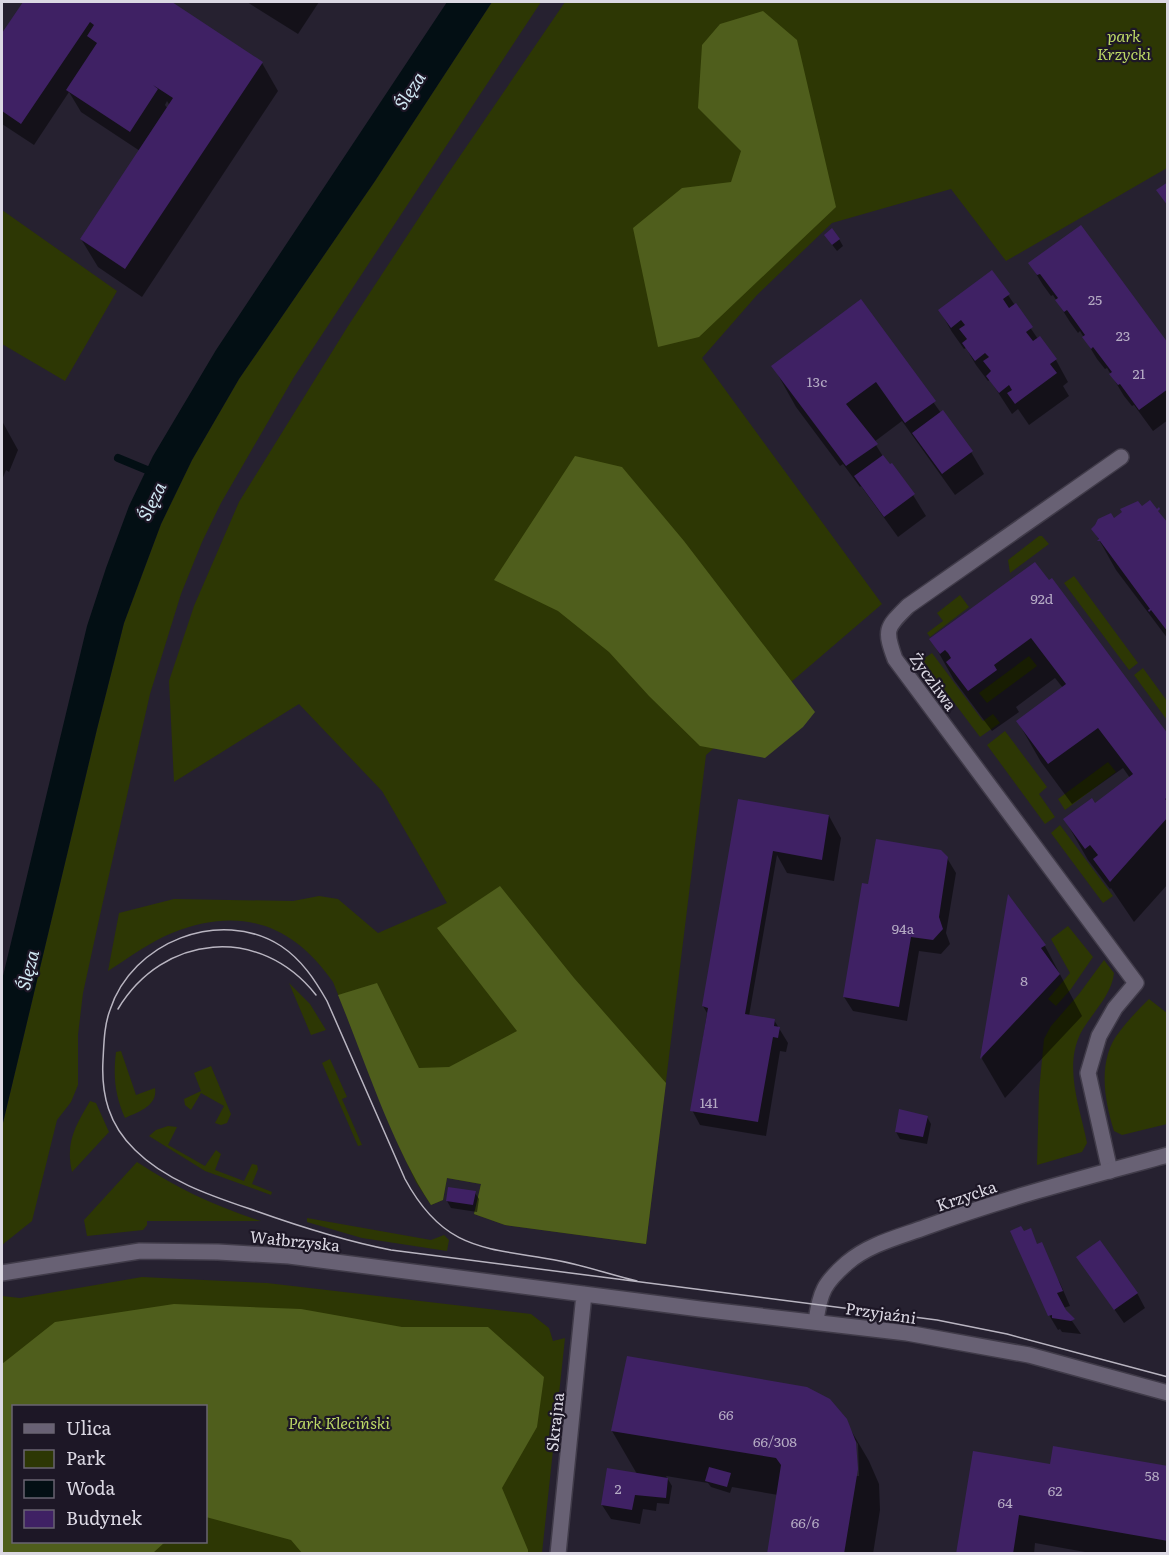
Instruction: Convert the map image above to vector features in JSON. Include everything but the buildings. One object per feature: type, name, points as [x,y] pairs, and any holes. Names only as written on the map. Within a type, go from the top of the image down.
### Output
[{"type":"street","name":"Życzliwa","points":[[1110,1171],[1088,1073],[1099,1036],[1115,1008],[1136,983],[895,659],[888,639],[888,630],[893,621],[908,606],[1121,457]]},
{"type":"street","name":"Krzycka","points":[[816,1322],[820,1296],[832,1278],[848,1262],[866,1250],[981,1207],[1167,1155]]},
{"type":"street","name":"Wałbrzyska","points":[[2,1273],[140,1251],[228,1252],[289,1256],[584,1294]]},
{"type":"street","name":"Przyjaźni","points":[[584,1294],[907,1333],[1029,1355],[1167,1393]]},
{"type":"street","name":"Skrajna","points":[[558,1554],[584,1294]]},
{"type":"green space","points":[[492,2],[541,2],[294,377],[221,503],[181,594],[150,694],[83,993],[78,1035],[78,1085],[71,1102],[57,1120],[32,1221],[2,1245],[2,1127],[124,623],[161,524],[192,460],[239,379],[375,181]]},
{"type":"green space","name":"park Krzycki","points":[[565,2],[1167,2],[1167,168],[1006,261],[951,189],[832,223],[757,295],[702,358],[882,604],[706,755],[646,1244],[505,1225],[474,1214],[481,1184],[447,1178],[443,1200],[431,1205],[416,1182],[399,1146],[333,982],[317,962],[282,933],[263,925],[242,921],[220,921],[197,925],[156,941],[108,971],[119,913],[174,899],[293,901],[319,896],[338,899],[378,933],[447,903],[382,791],[299,704],[174,782],[169,681],[194,606],[239,502],[348,326]]},
{"type":"green space","points":[[763,11],[797,40],[836,207],[699,337],[658,347],[633,228],[682,188],[731,182],[741,151],[698,108],[702,45],[720,24]]},
{"type":"green space","points":[[2,210],[117,291],[65,381],[2,344]]},
{"type":"green space","points":[[575,456],[622,467],[684,541],[815,712],[803,727],[765,758],[700,746],[649,696],[609,652],[558,611],[494,580]]},
{"type":"green space","points":[[1042,536],[1049,544],[1010,573],[1008,560]]},
{"type":"green space","points":[[1074,576],[1138,663],[1129,670],[1064,583]]},
{"type":"green space","points":[[960,595],[969,607],[930,637],[927,633],[943,621],[937,613]]},
{"type":"green space","points":[[932,653],[983,721],[993,714],[1000,723],[980,737],[922,660]]},
{"type":"green space","points":[[1029,656],[1037,666],[987,703],[979,693]]},
{"type":"green space","points":[[1143,668],[1167,701],[1167,720],[1134,675]]},
{"type":"green space","points":[[1005,731],[1047,787],[1039,794],[1055,817],[1045,824],[987,745]]},
{"type":"green space","points":[[1108,762],[1116,772],[1065,810],[1058,799]]},
{"type":"green space","points":[[1060,825],[1113,896],[1103,903],[1051,833]]},
{"type":"green space","points":[[500,886],[574,978],[666,1083],[646,1244],[505,1225],[474,1214],[481,1184],[447,1178],[443,1200],[431,1205],[391,1130],[338,995],[377,983],[419,1068],[449,1067],[517,1031],[437,928]]},
{"type":"green space","points":[[1068,926],[1093,957],[1056,1006],[1048,999],[1070,973],[1051,939]]},
{"type":"green space","points":[[1104,960],[1114,973],[1113,981],[1083,1029],[1074,1057],[1074,1086],[1087,1143],[1082,1152],[1037,1165],[1039,1091],[1044,1039],[1051,1026]]},
{"type":"green space","points":[[289,983],[310,1004],[326,1030],[311,1035]]},
{"type":"green space","points":[[1149,999],[1167,1013],[1167,1124],[1122,1135],[1114,1131],[1110,1119],[1105,1093],[1105,1067],[1113,1042],[1120,1031]]},
{"type":"green space","points":[[121,1051],[136,1095],[155,1088],[150,1104],[125,1118],[117,1094],[115,1078],[116,1052]]},
{"type":"green space","points":[[330,1059],[347,1097],[342,1099],[362,1145],[358,1146],[322,1063]]},
{"type":"green space","points":[[211,1066],[231,1114],[227,1123],[221,1125],[215,1123],[224,1106],[201,1093],[191,1110],[185,1105],[184,1099],[201,1091],[194,1073]]},
{"type":"green space","points":[[90,1101],[96,1103],[109,1132],[72,1172],[70,1152],[73,1134]]},
{"type":"green space","points":[[168,1126],[177,1127],[168,1145],[205,1166],[216,1150],[221,1154],[215,1170],[244,1181],[252,1164],[257,1165],[258,1169],[252,1184],[272,1192],[271,1195],[205,1171],[149,1136],[156,1130]]},
{"type":"green space","points":[[137,1162],[197,1196],[261,1221],[147,1221],[143,1230],[87,1236],[84,1220]]},
{"type":"green space","points":[[307,1218],[431,1240],[444,1235],[449,1240],[447,1251],[362,1238],[307,1222]]},
{"type":"green space","name":"Park Kleciński","points":[[142,1277],[267,1283],[531,1314],[549,1328],[553,1341],[565,1338],[542,1553],[2,1554],[2,1296],[20,1298]]},
{"type":"green space","name":"Park Kleciński","points":[[174,1304],[301,1309],[402,1327],[488,1327],[544,1377],[537,1427],[502,1488],[528,1553],[302,1553],[291,1540],[207,1517],[207,1405],[12,1405],[12,1543],[164,1543],[153,1553],[2,1553],[2,1364],[55,1322]]},
{"type":"water","name":"Ślęza","points":[[447,2],[492,2],[375,181],[239,379],[192,460],[161,524],[124,623],[2,1127],[2,980],[87,626],[129,506],[153,456],[216,350]]},
{"type":"waterway","name":"Ślęza","points":[[118,458],[147,470]]},
{"type":"tram line","points":[[637,1281],[570,1263],[489,1248],[452,1234],[436,1221],[420,1203],[405,1179],[327,1001],[307,971],[281,946],[257,935],[232,930],[206,931],[181,938],[158,950],[137,966],[121,986],[105,1028],[103,1073],[105,1097],[113,1120],[126,1140],[148,1161],[177,1180],[224,1200],[323,1233],[391,1250],[937,1320],[1007,1334],[1168,1377]]},
{"type":"tram line","points":[[118,1009],[137,984],[160,965],[186,953],[213,947],[241,948],[268,957],[293,972],[316,995]]}]
